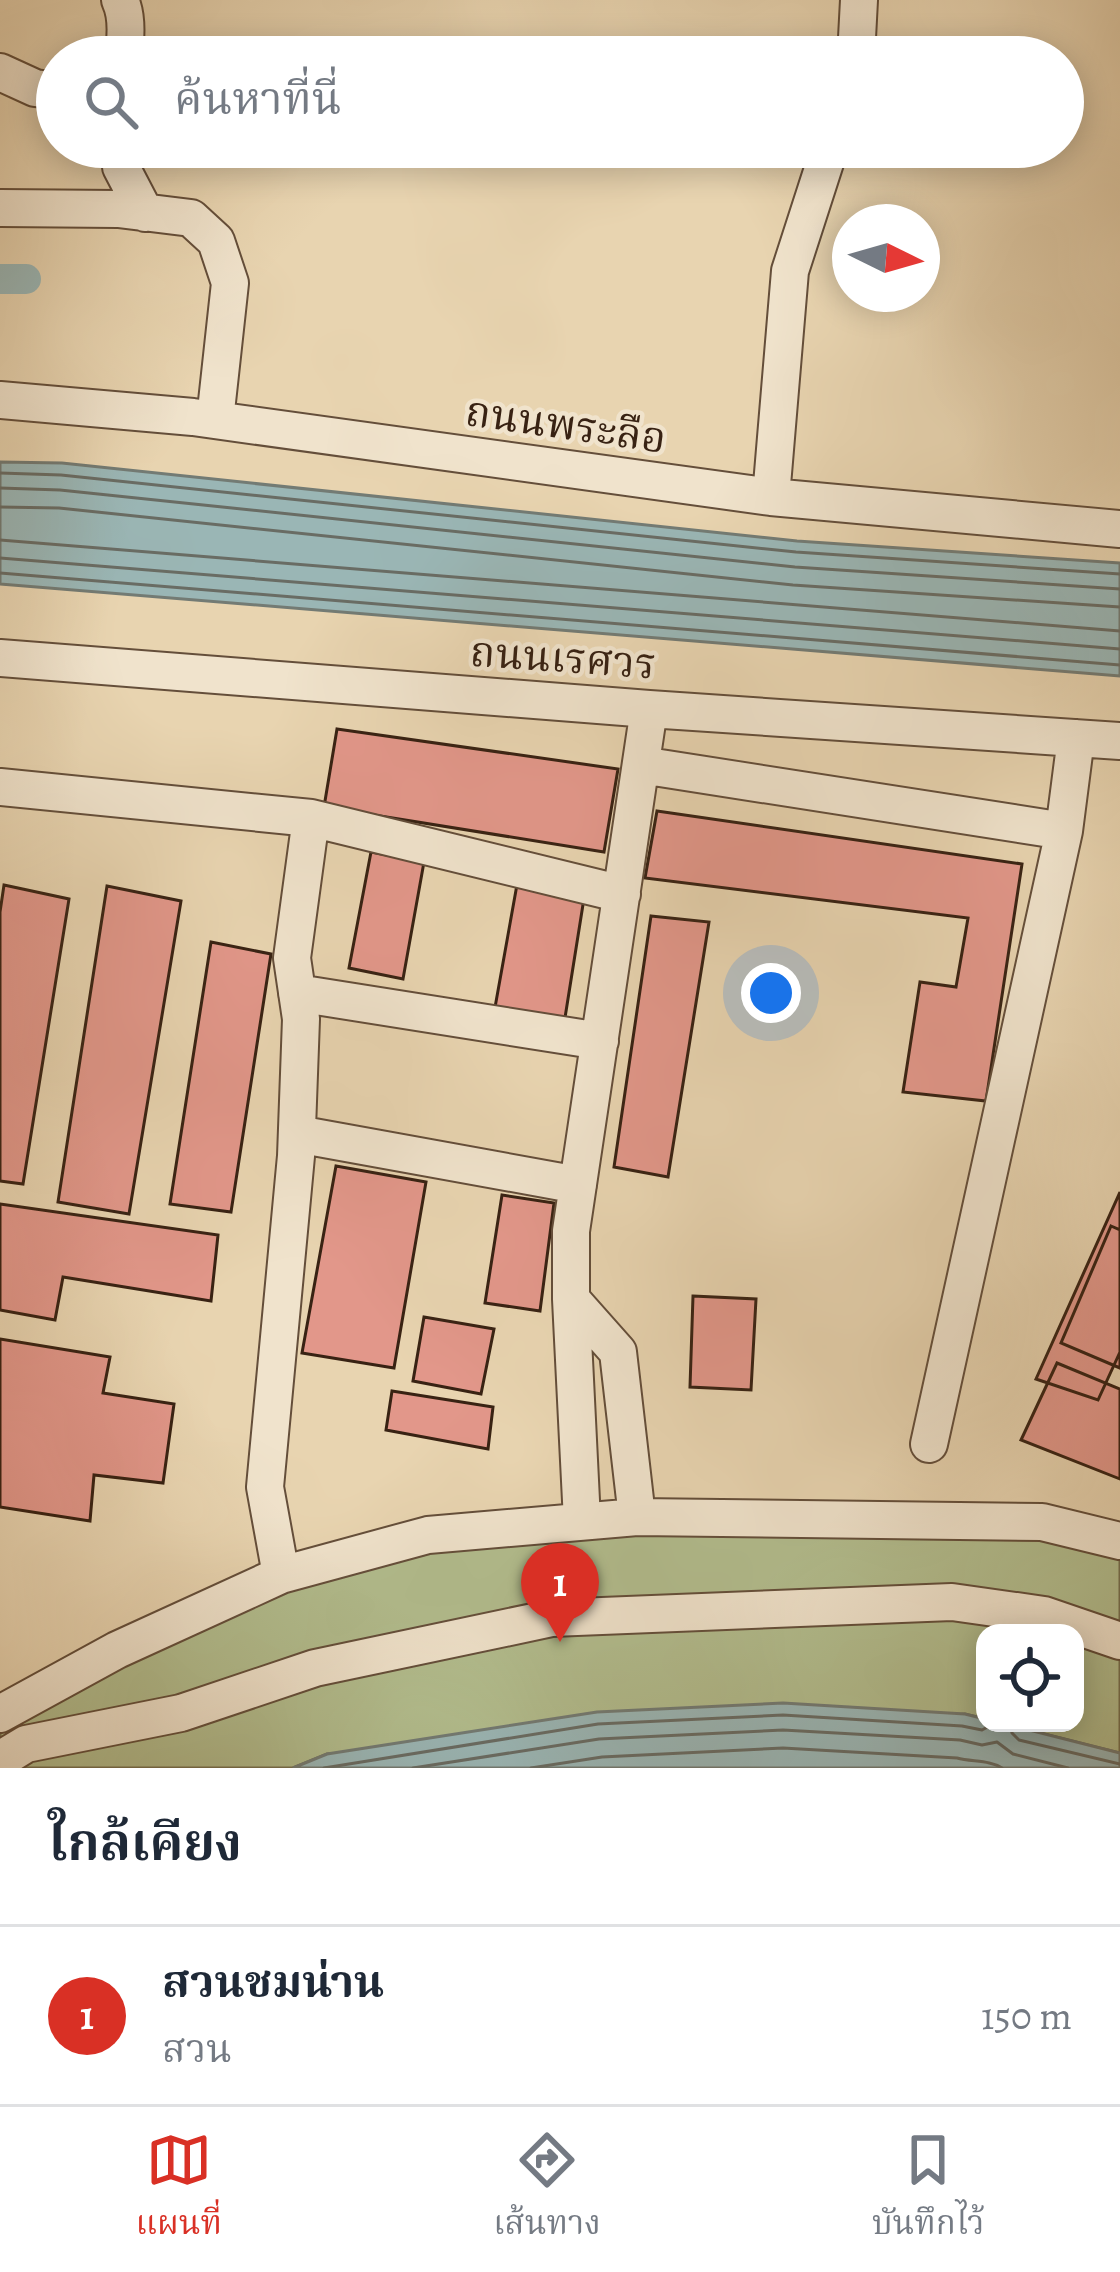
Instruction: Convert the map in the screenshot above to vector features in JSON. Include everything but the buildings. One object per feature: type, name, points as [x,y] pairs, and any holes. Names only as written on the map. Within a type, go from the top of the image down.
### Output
[{"type":"street","points":[[120,0],[126,36]]},
{"type":"street","points":[[857,36],[859,0]]},
{"type":"street","points":[[0,72],[36,88]]},
{"type":"street","points":[[122,168],[145,213]]},
{"type":"street","points":[[771,497],[790,271],[823,168]]},
{"type":"street","points":[[0,208],[118,209],[191,218],[216,241],[230,284],[215,420]]},
{"type":"street","name":"ถนนพระลือ","points":[[0,400],[215,420],[771,497],[1120,529]]},
{"type":"street","name":"ถนนเรศวร","points":[[0,658],[649,710],[1120,741]]},
{"type":"street","points":[[582,1521],[571,1231],[649,710]]},
{"type":"street","points":[[929,1444],[1064,831],[1076,738]]},
{"type":"street","points":[[641,764],[1064,831]]},
{"type":"street","points":[[0,787],[311,818],[622,894]]},
{"type":"street","points":[[281,1575],[265,1487],[296,1134],[301,1018],[292,958],[311,818]]},
{"type":"street","points":[[297,993],[600,1041]]},
{"type":"street","points":[[296,1134],[578,1185]]},
{"type":"street","points":[[571,1300],[618,1352],[637,1517]]},
{"type":"street","points":[[0,1714],[117,1650],[281,1575],[428,1535],[637,1517],[1042,1522],[1120,1540]]},
{"type":"street","points":[[0,1760],[26,1744],[181,1713],[315,1668],[552,1618],[952,1602],[1043,1616],[1120,1641]]},
{"type":"green space","points":[[637,1517],[1120,1541],[1120,1753],[1037,1732],[1084,1732],[1084,1624],[976,1624],[976,1717],[327,1754],[293,1768],[0,1768],[0,1714],[281,1575]]},
{"type":"water","points":[[0,462],[62,463],[797,541],[1120,563],[1120,676],[0,584]]},
{"type":"water","points":[[783,1703],[965,1714],[976,1717],[976,1732],[1037,1732],[1120,1753],[1120,1768],[293,1768],[327,1754],[597,1712]]},
{"type":"waterway","points":[[0,279],[26,279]]},
{"type":"place","name":"สวนชมน่าน","points":[[560,1642]]}]
